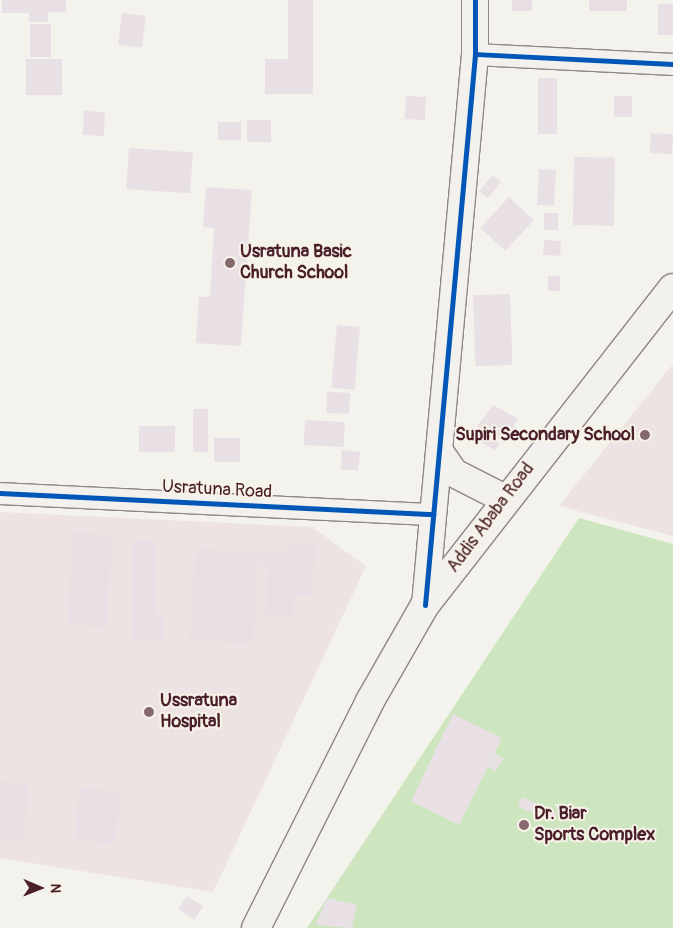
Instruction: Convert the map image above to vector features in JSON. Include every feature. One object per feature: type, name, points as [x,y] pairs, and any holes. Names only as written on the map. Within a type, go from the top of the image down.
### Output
[{"type":"main road","name":"Addis Ababa Road","points":[[256,928],[370,701],[425,606],[504,499],[673,288]]},
{"type":"main road","points":[[440,452],[460,477],[504,499]]},
{"type":"street","points":[[425,606],[475,54],[475,0]]},
{"type":"street","points":[[475,54],[673,64]]},
{"type":"street","name":"Usratuna Road","points":[[0,493],[433,514]]},
{"type":"shaded area","name":"Supiri Secondary School","points":[[673,364],[673,536],[559,506]]},
{"type":"shaded area","name":"Ussratuna Hospital","points":[[0,512],[312,527],[366,566],[213,892],[0,858]]},
{"type":"green space","name":"Dr. Biar Sports Complex","points":[[579,518],[673,544],[673,928],[307,928]]},
{"type":"building","points":[[2,0],[66,0],[66,12],[48,12],[48,22],[29,22],[29,13],[2,13]]},
{"type":"building","points":[[288,0],[313,0],[313,94],[265,94],[265,59],[288,59]]},
{"type":"building","points":[[512,0],[532,0],[532,11],[512,11]]},
{"type":"building","points":[[589,0],[627,0],[627,11],[589,11]]},
{"type":"building","points":[[658,4],[673,4],[673,35],[658,35]]},
{"type":"building","points":[[122,13],[146,16],[142,48],[118,45]]},
{"type":"building","points":[[30,24],[51,24],[51,57],[30,57]]},
{"type":"building","points":[[26,59],[62,59],[62,95],[26,95]]},
{"type":"building","points":[[538,78],[557,78],[557,134],[538,134]]},
{"type":"building","points":[[406,96],[426,97],[425,120],[405,119]]},
{"type":"building","points":[[614,96],[632,96],[632,117],[614,117]]},
{"type":"building","points":[[84,111],[105,112],[104,136],[83,135]]},
{"type":"building","points":[[247,120],[271,120],[271,142],[247,142]]},
{"type":"building","points":[[218,122],[241,122],[241,140],[218,140]]},
{"type":"building","points":[[651,133],[673,134],[672,154],[650,153]]},
{"type":"building","points":[[129,148],[193,152],[190,193],[126,189]]},
{"type":"building","points":[[574,157],[615,158],[614,226],[573,225]]},
{"type":"building","points":[[539,169],[556,170],[554,206],[537,205]]},
{"type":"building","points":[[493,175],[501,182],[488,198],[479,191]]},
{"type":"building","name":"Usratuna Basic Church School","points":[[206,187],[252,190],[241,346],[196,343],[199,297],[210,297],[214,228],[203,227]]},
{"type":"building","points":[[509,197],[534,220],[505,251],[480,228]]},
{"type":"building","points":[[544,213],[558,213],[558,230],[544,230]]},
{"type":"building","points":[[544,240],[561,241],[560,256],[543,255]]},
{"type":"building","points":[[548,276],[560,276],[560,291],[548,291]]},
{"type":"building","points":[[510,294],[512,365],[476,366],[473,295]]},
{"type":"building","points":[[337,325],[360,327],[354,390],[332,388]]},
{"type":"building","points":[[327,392],[350,393],[349,414],[326,413]]},
{"type":"building","points":[[493,405],[518,419],[508,437],[502,433],[498,439],[477,426]]},
{"type":"building","points":[[193,409],[208,409],[208,452],[193,452]]},
{"type":"building","points":[[305,420],[345,422],[344,447],[304,445]]},
{"type":"building","points":[[139,426],[175,426],[175,452],[139,452]]},
{"type":"building","points":[[479,432],[499,443],[495,450],[475,439]]},
{"type":"building","points":[[214,438],[240,438],[240,462],[214,462]]},
{"type":"building","points":[[342,450],[360,452],[358,470],[341,470]]},
{"type":"building","points":[[73,533],[112,535],[107,627],[68,625]]},
{"type":"building","points":[[133,541],[157,541],[156,615],[164,616],[164,642],[131,641]]},
{"type":"building","points":[[287,543],[315,545],[312,597],[295,596],[293,618],[265,617],[267,566],[260,565],[260,551],[287,552]]},
{"type":"building","points":[[195,549],[258,552],[253,643],[190,640]]},
{"type":"building","points":[[453,714],[502,738],[494,753],[504,759],[495,771],[488,766],[459,825],[411,801]]},
{"type":"building","points":[[0,782],[28,784],[23,841],[0,839]]},
{"type":"building","points":[[80,788],[121,792],[115,844],[75,840]]},
{"type":"building","points":[[522,797],[556,813],[552,822],[518,806]]},
{"type":"building","points":[[187,896],[203,906],[195,920],[179,910]]},
{"type":"building","points":[[327,898],[357,905],[352,928],[316,925]]},
{"type":"cycle path","points":[[425,605],[475,54],[475,0]]},
{"type":"cycle path","points":[[475,54],[673,64]]},
{"type":"cycle path","points":[[0,493],[433,514]]},
{"type":"place","name":"Usratuna Basic Church School","points":[[230,263]]},
{"type":"place","name":"Supiri Secondary School","points":[[645,435]]},
{"type":"place","name":"Ussratuna Hospital","points":[[149,712]]},
{"type":"place","name":"Dr. Biar Sports Complex","points":[[524,825]]}]
